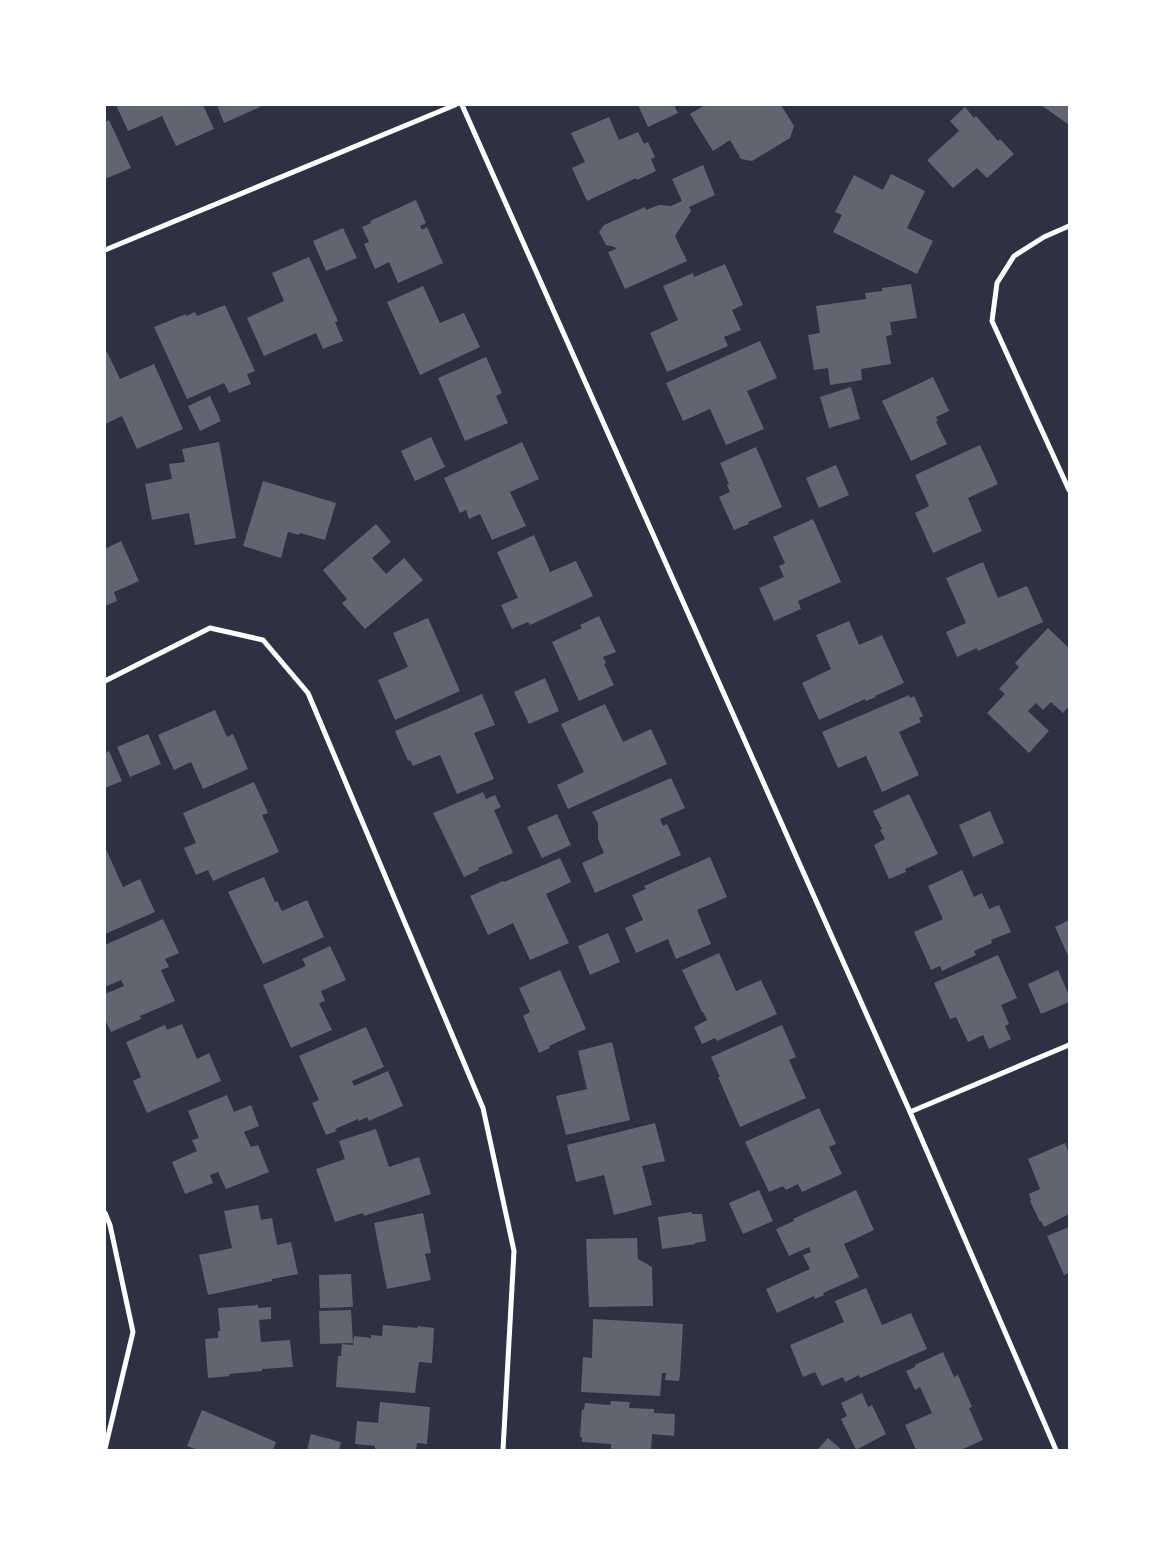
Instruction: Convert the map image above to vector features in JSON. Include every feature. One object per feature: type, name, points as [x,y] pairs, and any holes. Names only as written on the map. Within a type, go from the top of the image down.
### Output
[{"type":"street","points":[[105,250],[455,105]]},
{"type":"street","points":[[462,105],[910,1112],[1056,1450]]},
{"type":"street","points":[[1069,226],[1044,237],[1014,256],[998,283],[992,321],[1069,490]]},
{"type":"street","points":[[105,680],[210,628],[264,640],[308,693],[483,1108],[514,1250],[503,1450]]},
{"type":"street","points":[[910,1112],[1069,1045]]},
{"type":"street","points":[[105,1212],[110,1225],[133,1332],[105,1448]]},
{"type":"building","points":[[116,105],[203,105],[214,129],[176,146],[162,116],[128,131]]},
{"type":"building","points":[[217,105],[259,105],[260,107],[224,123]]},
{"type":"building","points":[[638,105],[674,105],[678,113],[648,127]]},
{"type":"building","points":[[705,105],[781,105],[794,126],[790,138],[752,161],[741,159],[730,140],[713,151],[690,114]]},
{"type":"building","points":[[1041,105],[1069,105],[1069,125]]},
{"type":"building","points":[[965,107],[974,118],[976,116],[998,141],[1000,139],[1014,154],[987,178],[977,168],[953,188],[927,160],[959,131],[950,121]]},
{"type":"building","points":[[609,117],[619,140],[638,132],[644,144],[648,142],[655,157],[651,159],[656,171],[637,180],[636,178],[587,201],[572,168],[585,162],[571,133]]},
{"type":"building","points":[[109,120],[131,168],[105,179],[105,122]]},
{"type":"building","points":[[703,165],[715,195],[689,207],[691,211],[675,236],[687,261],[625,289],[608,252],[616,249],[606,245],[599,232],[604,225],[645,207],[646,210],[659,205],[671,206],[682,201],[672,179]]},
{"type":"building","points":[[891,174],[925,191],[907,228],[933,241],[917,274],[833,232],[842,215],[835,212],[854,175],[883,190]]},
{"type":"building","points":[[416,200],[426,223],[420,226],[422,230],[427,227],[443,263],[398,283],[389,262],[375,269],[364,244],[369,242],[362,227],[371,223],[370,221]]},
{"type":"building","points":[[343,228],[357,258],[326,271],[313,241]]},
{"type":"building","points":[[309,257],[338,321],[335,322],[343,341],[323,349],[316,333],[264,356],[247,318],[284,301],[272,273]]},
{"type":"building","points":[[725,264],[743,305],[732,310],[741,330],[724,337],[728,346],[667,372],[650,333],[678,320],[663,286],[693,273],[694,277]]},
{"type":"building","points":[[911,284],[917,318],[890,322],[892,335],[886,336],[891,364],[861,369],[862,380],[830,385],[828,368],[814,370],[808,335],[820,333],[816,306],[866,299],[865,293],[882,291],[882,288]]},
{"type":"building","points":[[423,286],[440,323],[464,313],[480,347],[420,375],[387,302]]},
{"type":"building","points":[[225,305],[255,371],[247,374],[251,384],[229,393],[224,383],[187,399],[154,327],[186,314],[186,316],[195,312],[197,316]]},
{"type":"building","points":[[760,341],[777,378],[747,391],[764,429],[726,445],[710,409],[683,421],[666,383]]},
{"type":"building","points":[[107,352],[120,379],[154,364],[183,429],[137,449],[122,416],[105,424],[105,353]]},
{"type":"building","points":[[486,357],[502,393],[496,396],[508,423],[465,441],[438,378]]},
{"type":"building","points":[[933,377],[949,411],[936,417],[938,421],[936,422],[947,444],[911,461],[882,401]]},
{"type":"building","points":[[851,387],[860,419],[829,428],[820,397]]},
{"type":"building","points":[[210,396],[221,421],[200,431],[188,406]]},
{"type":"building","points":[[431,437],[445,467],[415,481],[401,451]]},
{"type":"building","points":[[219,442],[236,538],[195,545],[189,513],[152,520],[145,484],[172,479],[169,464],[185,462],[182,449]]},
{"type":"building","points":[[522,442],[539,479],[510,492],[526,526],[492,540],[480,514],[469,519],[466,510],[460,513],[444,478]]},
{"type":"building","points":[[980,445],[998,484],[968,498],[982,531],[933,553],[915,513],[929,506],[915,475]]},
{"type":"building","points":[[756,447],[782,507],[734,530],[719,497],[730,492],[727,485],[729,484],[720,463]]},
{"type":"building","points":[[836,465],[849,495],[819,508],[806,478]]},
{"type":"building","points":[[263,481],[336,503],[325,540],[300,533],[299,535],[288,532],[281,558],[243,546]]},
{"type":"building","points":[[813,519],[841,582],[798,601],[801,609],[774,621],[759,588],[784,577],[779,566],[785,563],[773,537]]},
{"type":"building","points":[[376,524],[391,542],[372,558],[386,574],[404,558],[423,580],[365,629],[342,603],[347,599],[323,570]]},
{"type":"building","points":[[534,535],[550,572],[576,561],[593,596],[530,625],[528,622],[512,629],[501,605],[518,598],[497,552]]},
{"type":"building","points":[[121,541],[139,581],[114,592],[117,601],[105,606],[105,549]]},
{"type":"building","points":[[983,562],[998,598],[1027,586],[1043,622],[978,651],[977,648],[957,657],[946,632],[966,623],[946,578]]},
{"type":"building","points":[[599,616],[616,652],[603,657],[606,663],[604,664],[614,685],[579,701],[552,642],[582,628],[580,625]]},
{"type":"building","points":[[428,618],[460,691],[395,720],[378,680],[408,667],[393,633]]},
{"type":"building","points":[[849,621],[859,645],[882,635],[904,683],[876,697],[866,701],[865,699],[819,720],[802,683],[831,669],[816,635]]},
{"type":"building","points":[[1048,628],[1069,648],[1069,706],[1063,713],[1051,702],[1043,710],[1036,703],[1028,711],[1049,731],[1029,753],[987,713],[1005,694],[999,689],[1019,667],[1015,663]]},
{"type":"building","points":[[545,678],[559,711],[529,724],[514,692]]},
{"type":"building","points":[[482,694],[495,725],[474,733],[494,779],[457,794],[440,755],[413,766],[410,760],[408,761],[395,731]]},
{"type":"building","points":[[909,695],[910,698],[914,696],[923,716],[919,718],[921,722],[899,732],[919,775],[882,792],[866,756],[838,768],[822,732]]},
{"type":"building","points":[[605,704],[623,742],[651,729],[667,764],[568,809],[557,785],[584,772],[561,724]]},
{"type":"building","points":[[215,710],[227,737],[233,734],[248,769],[203,789],[191,762],[174,770],[158,735]]},
{"type":"building","points":[[148,734],[161,764],[130,777],[117,747]]},
{"type":"building","points":[[109,751],[122,781],[105,788],[105,753]]},
{"type":"building","points":[[671,778],[685,808],[660,819],[663,826],[667,824],[681,855],[595,893],[582,863],[604,853],[598,839],[598,823],[592,812]]},
{"type":"building","points":[[254,782],[268,813],[262,815],[279,852],[213,881],[208,870],[196,875],[184,848],[196,843],[183,813]]},
{"type":"building","points":[[483,792],[486,799],[495,795],[501,807],[494,810],[513,853],[478,868],[479,870],[464,877],[433,813]]},
{"type":"building","points":[[909,794],[938,854],[905,869],[906,872],[889,879],[874,845],[885,839],[873,811]]},
{"type":"building","points":[[990,811],[1004,843],[973,857],[959,825]]},
{"type":"building","points":[[557,814],[571,845],[542,858],[527,827]]},
{"type":"building","points":[[105,847],[123,887],[140,879],[155,912],[105,934]]},
{"type":"building","points":[[710,857],[727,897],[697,910],[711,944],[676,959],[668,939],[636,953],[625,928],[643,920],[632,895],[646,889],[644,886]]},
{"type":"building","points":[[560,858],[571,882],[546,894],[569,943],[530,960],[513,923],[488,935],[470,896]]},
{"type":"building","points":[[962,870],[974,897],[982,893],[989,909],[999,905],[1011,932],[991,940],[992,943],[974,951],[976,955],[942,971],[940,966],[931,970],[914,932],[943,919],[928,886]]},
{"type":"building","points":[[264,877],[275,902],[277,901],[282,911],[307,900],[324,937],[263,964],[228,892]]},
{"type":"building","points":[[163,919],[179,953],[165,959],[169,967],[161,970],[175,1001],[140,1016],[141,1019],[111,1032],[105,1020],[105,994],[124,986],[121,980],[105,987],[105,945]]},
{"type":"building","points":[[1069,920],[1069,958],[1055,927]]},
{"type":"building","points":[[608,933],[620,962],[590,975],[578,946]]},
{"type":"building","points":[[330,946],[346,980],[321,991],[325,1001],[319,1003],[332,1030],[291,1048],[263,985],[306,966],[302,959]]},
{"type":"building","points":[[719,953],[736,991],[761,980],[777,1014],[717,1041],[715,1038],[702,1044],[694,1027],[707,1020],[682,970]]},
{"type":"building","points":[[998,955],[1017,998],[1001,1005],[1009,1024],[1005,1026],[1011,1039],[989,1049],[983,1035],[968,1042],[956,1017],[950,1019],[934,983]]},
{"type":"building","points":[[560,970],[586,1029],[549,1046],[550,1048],[539,1053],[523,1016],[530,1012],[519,988]]},
{"type":"building","points":[[1058,970],[1069,995],[1069,1002],[1041,1014],[1028,984]]},
{"type":"building","points":[[182,1024],[197,1059],[209,1053],[221,1081],[147,1113],[133,1081],[141,1077],[126,1042],[165,1025],[167,1030]]},
{"type":"building","points":[[782,1025],[796,1057],[789,1060],[806,1098],[740,1127],[711,1057]]},
{"type":"building","points":[[366,1027],[384,1067],[352,1081],[354,1086],[388,1071],[403,1106],[369,1121],[367,1117],[359,1121],[358,1119],[326,1135],[312,1103],[319,1100],[299,1056]]},
{"type":"building","points":[[612,1042],[630,1120],[566,1135],[556,1096],[587,1089],[578,1051]]},
{"type":"building","points":[[227,1095],[234,1112],[251,1105],[259,1126],[244,1132],[251,1147],[258,1145],[269,1172],[226,1189],[218,1172],[210,1175],[213,1183],[185,1194],[172,1162],[197,1151],[192,1140],[199,1138],[188,1111]]},
{"type":"building","points":[[819,1108],[836,1144],[829,1147],[842,1174],[802,1192],[798,1184],[786,1190],[783,1186],[769,1192],[745,1142]]},
{"type":"building","points":[[655,1123],[665,1161],[642,1166],[652,1205],[614,1215],[604,1175],[576,1182],[567,1145]]},
{"type":"building","points":[[376,1129],[389,1167],[419,1157],[431,1194],[364,1216],[363,1213],[335,1222],[316,1169],[345,1159],[339,1141]]},
{"type":"building","points":[[1065,1143],[1069,1153],[1069,1214],[1044,1227],[1030,1201],[1029,1194],[1040,1189],[1028,1159]]},
{"type":"building","points":[[759,1190],[773,1221],[743,1234],[729,1203]]},
{"type":"building","points":[[856,1190],[874,1230],[844,1244],[859,1277],[823,1293],[824,1295],[815,1299],[814,1296],[777,1313],[766,1289],[810,1269],[803,1255],[811,1252],[809,1247],[789,1256],[776,1229],[794,1221],[793,1219]]},
{"type":"building","points":[[258,1205],[261,1220],[272,1218],[277,1245],[291,1242],[298,1274],[208,1295],[199,1255],[232,1248],[224,1211]]},
{"type":"building","points":[[692,1212],[692,1214],[702,1214],[706,1241],[662,1249],[658,1217]]},
{"type":"building","points":[[423,1213],[431,1253],[425,1254],[431,1280],[387,1289],[374,1223]]},
{"type":"building","points":[[1069,1227],[1069,1273],[1064,1275],[1047,1236]]},
{"type":"building","points":[[637,1238],[638,1259],[652,1267],[653,1306],[589,1307],[586,1239]]},
{"type":"building","points":[[351,1274],[353,1307],[320,1308],[319,1275]]},
{"type":"building","points":[[866,1288],[882,1325],[911,1313],[927,1349],[860,1378],[859,1375],[845,1382],[843,1377],[822,1386],[815,1372],[803,1377],[790,1345],[844,1322],[835,1301]]},
{"type":"building","points":[[258,1305],[258,1308],[271,1307],[271,1319],[259,1320],[261,1342],[290,1340],[293,1367],[262,1369],[262,1371],[208,1378],[205,1339],[218,1338],[218,1331],[220,1331],[218,1308]]},
{"type":"building","points":[[351,1310],[353,1343],[320,1344],[319,1311]]},
{"type":"building","points":[[593,1319],[683,1324],[679,1381],[665,1380],[666,1373],[662,1373],[660,1396],[581,1392],[583,1357],[592,1358]]},
{"type":"building","points":[[383,1325],[434,1328],[432,1363],[419,1362],[415,1393],[336,1387],[338,1356],[341,1356],[342,1344],[353,1345],[354,1336],[371,1338],[371,1335],[382,1336]]},
{"type":"building","points":[[943,1352],[954,1377],[958,1375],[972,1407],[969,1408],[983,1440],[961,1450],[916,1450],[905,1425],[932,1413],[920,1387],[915,1390],[906,1371]]},
{"type":"building","points":[[862,1393],[868,1407],[872,1405],[886,1434],[856,1450],[841,1419],[847,1416],[841,1403]]},
{"type":"building","points":[[611,1401],[630,1402],[629,1408],[654,1409],[654,1413],[675,1414],[674,1436],[652,1434],[651,1450],[611,1450],[611,1444],[582,1442],[582,1437],[580,1437],[582,1409],[584,1410],[585,1403],[610,1405]]},
{"type":"building","points":[[380,1402],[430,1407],[427,1444],[417,1443],[416,1450],[375,1450],[375,1446],[355,1444],[357,1421],[378,1423]]},
{"type":"building","points":[[202,1410],[276,1442],[273,1450],[198,1450],[187,1446]]},
{"type":"building","points":[[311,1434],[341,1442],[339,1450],[307,1450]]},
{"type":"building","points":[[828,1438],[842,1450],[817,1450]]}]
